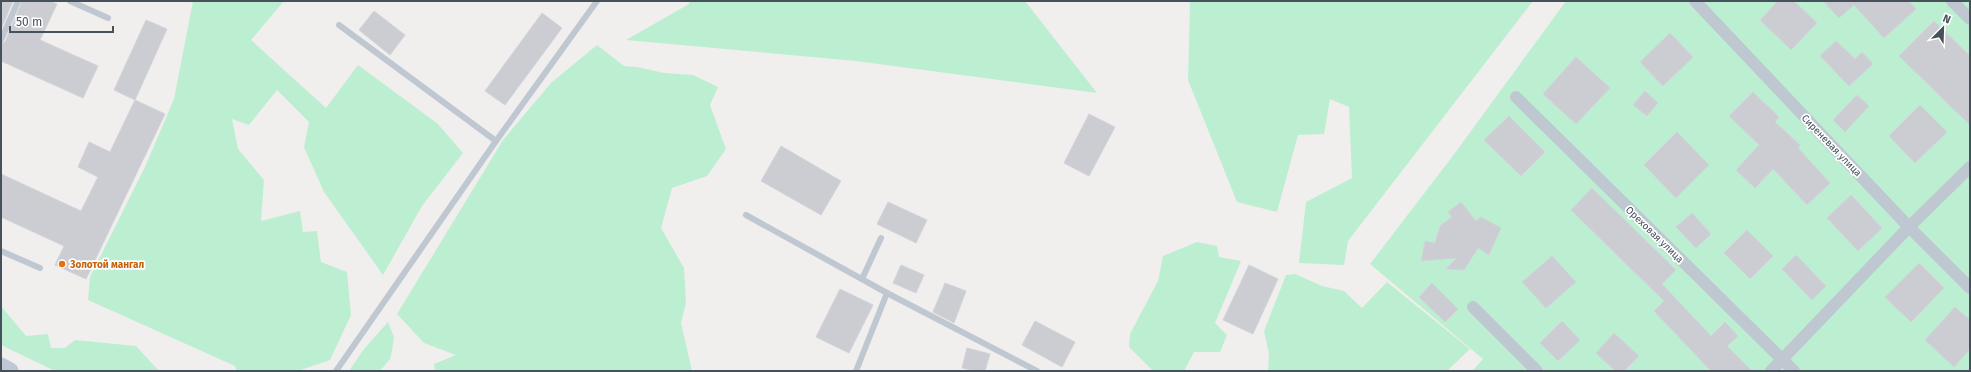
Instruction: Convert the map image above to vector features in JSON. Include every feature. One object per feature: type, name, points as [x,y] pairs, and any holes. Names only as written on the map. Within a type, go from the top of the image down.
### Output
[{"type":"main road","points":[[1,366],[10,371]]},
{"type":"street","name":"Сиреневая улица","points":[[1695,1],[1909,227],[1970,288]]},
{"type":"street","points":[[1952,1],[1970,19]]},
{"type":"street","name":"Ореховая улица","points":[[1516,97],[1794,371]]},
{"type":"street","points":[[1771,371],[1909,227],[1970,167]]},
{"type":"street","points":[[1473,307],[1537,371]]},
{"type":"lane","points":[[1,40],[18,1]]},
{"type":"lane","points":[[70,1],[108,18]]},
{"type":"lane","points":[[336,371],[496,140],[597,1]]},
{"type":"lane","points":[[339,25],[496,140]]},
{"type":"lane","points":[[746,215],[887,294],[1037,371]]},
{"type":"lane","points":[[862,279],[881,238]]},
{"type":"lane","points":[[1,251],[40,268]]},
{"type":"lane","points":[[856,371],[887,294]]},
{"type":"green space","points":[[193,1],[284,1],[251,40],[326,108],[358,65],[438,124],[463,153],[422,206],[383,275],[324,192],[304,147],[309,122],[277,90],[249,125],[232,119],[238,149],[264,180],[261,221],[300,211],[303,232],[317,231],[321,262],[347,272],[351,315],[330,360],[298,371],[237,371],[235,366],[88,300],[90,277],[145,167],[174,99]]},
{"type":"green space","points":[[689,1],[1025,1],[1097,93],[856,61],[626,40],[689,4]]},
{"type":"green space","points":[[1188,1],[1533,1],[1348,241],[1344,265],[1299,263],[1306,202],[1352,178],[1349,107],[1330,99],[1324,134],[1298,135],[1277,212],[1237,202],[1188,80],[1190,2]]},
{"type":"green space","points":[[1566,1],[1970,1],[1970,371],[1472,371],[1483,359],[1370,264],[1452,157]]},
{"type":"green space","points":[[597,45],[624,66],[637,67],[664,73],[693,75],[718,87],[710,105],[726,149],[707,176],[672,188],[661,228],[684,268],[686,303],[681,323],[692,371],[435,371],[434,364],[456,355],[424,343],[397,314],[503,140],[551,83]]},
{"type":"green space","points":[[1197,242],[1217,246],[1219,257],[1241,261],[1215,323],[1227,335],[1220,352],[1194,352],[1184,371],[1153,371],[1129,347],[1130,334],[1158,281],[1163,256]]},
{"type":"green space","points":[[1295,274],[1322,286],[1344,291],[1362,308],[1387,282],[1470,349],[1447,371],[1268,371],[1269,354],[1264,331],[1286,275]]},
{"type":"green space","points":[[1,306],[26,336],[48,334],[51,348],[65,348],[75,340],[136,346],[159,371],[55,371],[1,345]]},
{"type":"green space","points":[[388,322],[394,337],[390,359],[380,371],[349,371],[364,349]]},
{"type":"building","points":[[1,1],[13,1],[1,29]]},
{"type":"building","points":[[22,1],[49,1],[57,4],[40,40],[98,66],[83,98],[1,61],[1,44],[5,42]]},
{"type":"building","points":[[1778,1],[1794,1],[1817,23],[1791,50],[1760,20]]},
{"type":"building","points":[[1823,1],[1909,1],[1916,9],[1884,38],[1854,5],[1839,18]]},
{"type":"building","points":[[374,11],[405,35],[390,55],[359,30]]},
{"type":"building","points":[[542,13],[562,28],[505,105],[485,91]]},
{"type":"building","points":[[146,20],[167,29],[135,100],[114,90]]},
{"type":"building","points":[[1934,21],[1970,56],[1970,125],[1899,56]]},
{"type":"building","points":[[1670,33],[1693,57],[1663,86],[1640,62]]},
{"type":"building","points":[[1836,41],[1855,59],[1862,52],[1873,64],[1849,86],[1820,56]]},
{"type":"building","points":[[1576,57],[1610,88],[1576,124],[1543,94]]},
{"type":"building","points":[[1645,91],[1658,103],[1647,116],[1633,105]]},
{"type":"building","points":[[1753,92],[1779,117],[1775,122],[1800,145],[1798,148],[1830,183],[1807,205],[1773,169],[1755,188],[1736,170],[1759,145],[1729,116]]},
{"type":"building","points":[[1857,95],[1869,106],[1845,132],[1833,120]]},
{"type":"building","points":[[135,100],[165,114],[86,279],[55,265],[64,246],[1,217],[1,174],[81,211],[98,177],[78,167],[89,142],[110,152]]},
{"type":"building","points":[[1920,105],[1947,132],[1915,163],[1889,136]]},
{"type":"building","points":[[1089,114],[1115,127],[1089,176],[1064,163]]},
{"type":"building","points":[[1509,116],[1545,152],[1521,176],[1484,140]]},
{"type":"building","points":[[1677,132],[1709,165],[1676,198],[1644,165]]},
{"type":"building","points":[[781,146],[841,181],[821,215],[761,181]]},
{"type":"building","points":[[1592,188],[1676,270],[1662,284],[1711,336],[1725,322],[1738,336],[1727,346],[1752,371],[1711,371],[1654,311],[1664,301],[1571,210]]},
{"type":"building","points":[[1851,195],[1882,228],[1858,251],[1827,218]]},
{"type":"building","points":[[888,202],[927,220],[916,243],[877,224]]},
{"type":"building","points":[[1461,202],[1476,221],[1481,217],[1501,228],[1489,255],[1478,248],[1464,270],[1446,269],[1457,258],[1421,261],[1425,241],[1435,243],[1440,226],[1452,217],[1448,212]]},
{"type":"building","points":[[1692,213],[1711,234],[1696,248],[1676,227]]},
{"type":"building","points":[[1747,230],[1773,256],[1750,279],[1724,253]]},
{"type":"building","points":[[1796,255],[1826,286],[1812,300],[1782,269]]},
{"type":"building","points":[[1552,256],[1576,282],[1546,308],[1522,282]]},
{"type":"building","points":[[1919,263],[1944,288],[1911,322],[1885,297]]},
{"type":"building","points":[[901,265],[924,275],[916,293],[893,283]]},
{"type":"building","points":[[1249,265],[1278,279],[1253,334],[1223,320]]},
{"type":"building","points":[[945,283],[966,291],[954,323],[933,312]]},
{"type":"building","points":[[1432,283],[1458,309],[1445,322],[1419,297]]},
{"type":"building","points":[[840,289],[873,305],[849,353],[816,337]]},
{"type":"building","points":[[1955,307],[1970,320],[1970,349],[1954,367],[1925,340]]},
{"type":"building","points":[[1035,321],[1075,342],[1062,367],[1022,345]]},
{"type":"building","points":[[1562,321],[1580,340],[1558,361],[1540,343]]},
{"type":"building","points":[[1614,333],[1639,356],[1624,371],[1615,371],[1596,353]]},
{"type":"building","points":[[967,348],[990,354],[985,371],[975,371],[962,368]]},
{"type":"place","name":"Золотой мангал","points":[[62,264]]}]
